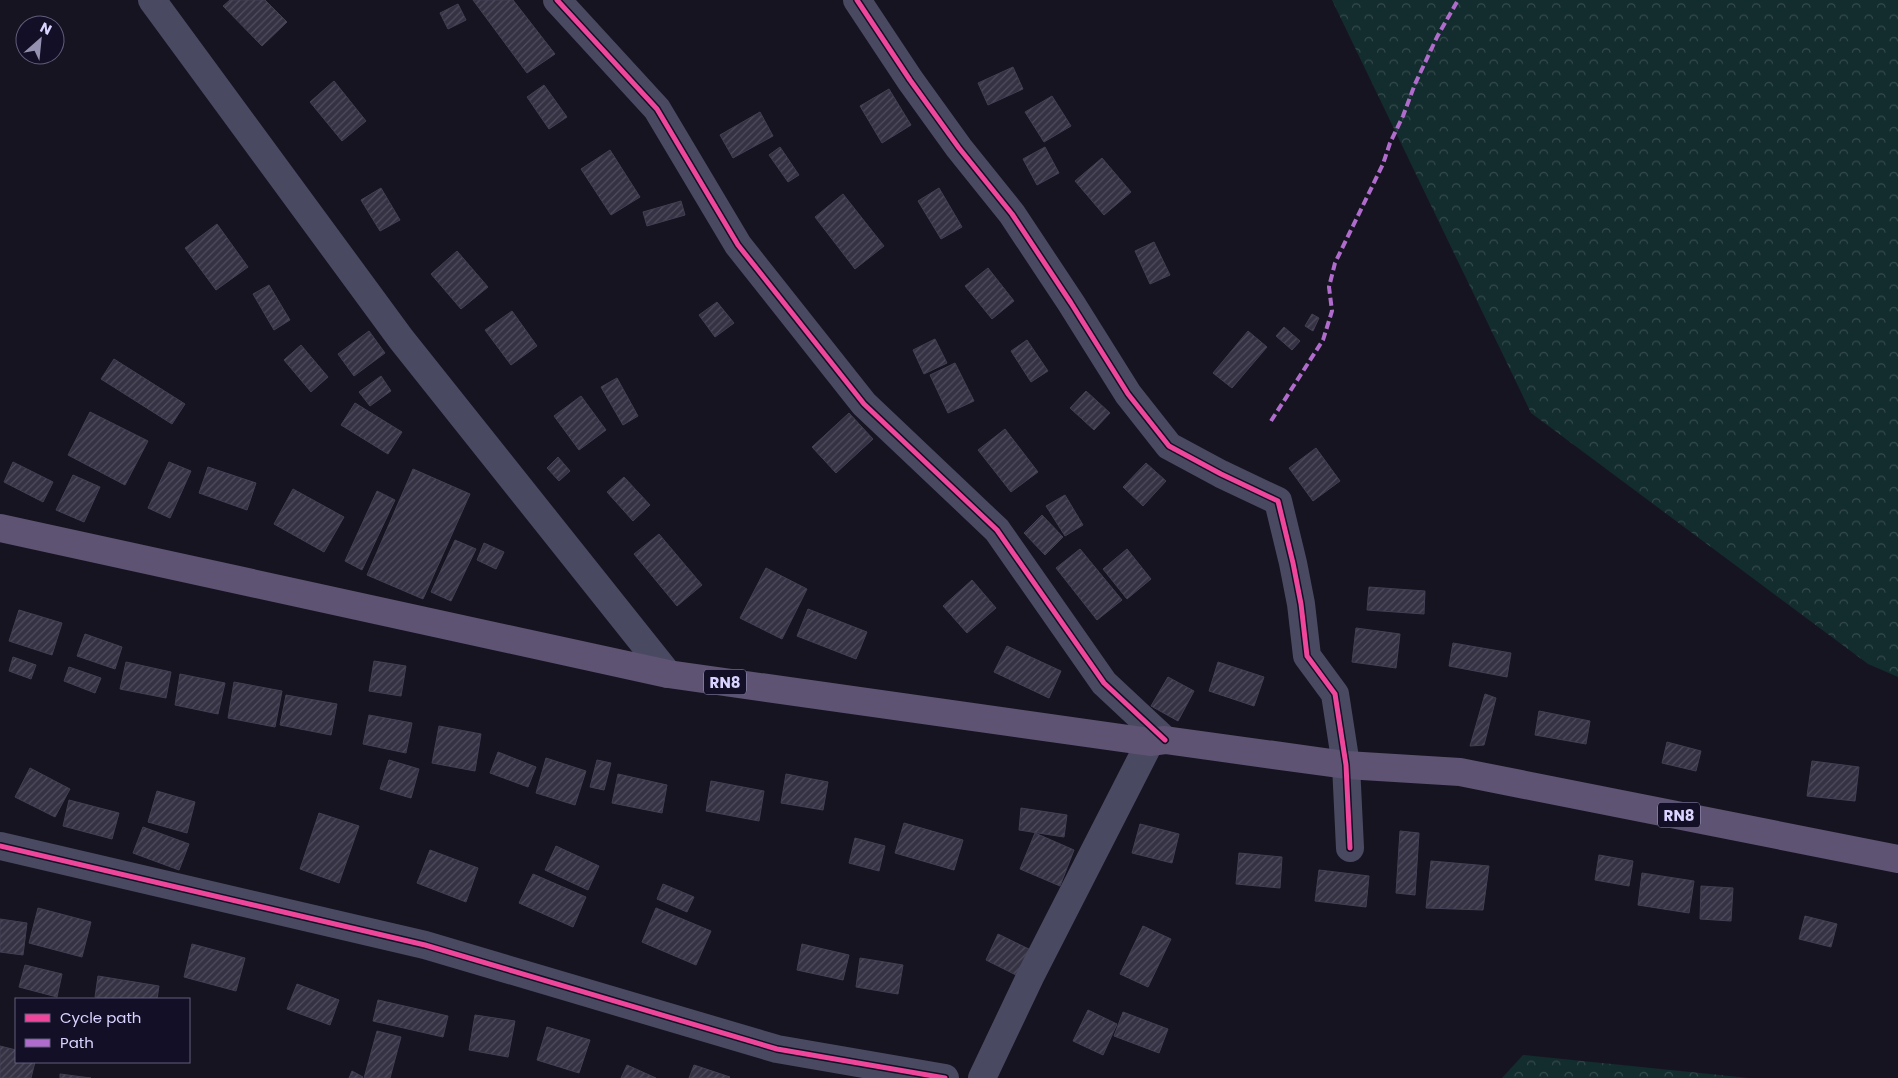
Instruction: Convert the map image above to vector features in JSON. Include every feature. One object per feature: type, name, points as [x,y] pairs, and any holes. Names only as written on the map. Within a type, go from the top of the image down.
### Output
[{"type":"main road","name":"RN8","points":[[0,528],[668,674],[1346,765],[1460,772],[1898,859]]},
{"type":"street","points":[[152,0],[401,339],[668,674]]},
{"type":"street","points":[[557,0],[657,109],[738,246],[864,404],[997,530],[1104,683],[1158,741],[1030,978],[982,1078]]},
{"type":"street","points":[[857,0],[910,80],[959,148],[1012,214],[1128,394],[1169,446],[1221,474],[1278,501],[1301,604],[1307,656],[1335,694],[1346,765],[1350,848]]},
{"type":"street","points":[[0,846],[425,945],[777,1049],[939,1078]]},
{"type":"green space","points":[[1332,0],[1898,0],[1898,677],[1868,664],[1531,413]]},
{"type":"green space","points":[[1523,1055],[1749,1078],[1502,1078]]},
{"type":"building","points":[[230,0],[265,0],[287,22],[262,46],[223,6]]},
{"type":"building","points":[[473,0],[513,0],[555,54],[527,73]]},
{"type":"building","points":[[458,4],[466,20],[448,29],[440,13]]},
{"type":"building","points":[[1013,67],[1023,89],[988,105],[978,83]]},
{"type":"building","points":[[334,81],[366,121],[342,141],[310,102]]},
{"type":"building","points":[[544,85],[567,117],[549,129],[527,97]]},
{"type":"building","points":[[889,89],[911,125],[882,143],[860,106]]},
{"type":"building","points":[[1052,96],[1071,126],[1044,142],[1025,112]]},
{"type":"building","points":[[760,112],[773,136],[733,158],[720,135]]},
{"type":"building","points":[[780,147],[799,175],[788,182],[769,155]]},
{"type":"building","points":[[1045,147],[1059,173],[1037,185],[1023,159]]},
{"type":"building","points":[[610,150],[640,197],[611,215],[581,169]]},
{"type":"building","points":[[1102,158],[1131,192],[1104,215],[1075,181]]},
{"type":"building","points":[[381,188],[400,220],[380,231],[361,200]]},
{"type":"building","points":[[939,188],[962,227],[941,239],[918,201]]},
{"type":"building","points":[[843,194],[884,246],[855,269],[815,217]]},
{"type":"building","points":[[681,201],[685,215],[647,226],[643,212]]},
{"type":"building","points":[[217,224],[248,267],[216,290],[185,248]]},
{"type":"building","points":[[1154,242],[1170,275],[1150,284],[1135,251]]},
{"type":"building","points":[[457,251],[488,287],[461,309],[431,274]]},
{"type":"building","points":[[988,268],[1014,301],[992,319],[965,286]]},
{"type":"building","points":[[269,285],[290,320],[274,330],[253,294]]},
{"type":"building","points":[[717,302],[734,323],[715,337],[699,315]]},
{"type":"building","points":[[512,311],[537,346],[511,365],[485,330]]},
{"type":"building","points":[[1312,314],[1319,318],[1313,331],[1305,326]]},
{"type":"building","points":[[1284,327],[1300,341],[1292,350],[1276,336]]},
{"type":"building","points":[[369,331],[385,353],[354,376],[338,354]]},
{"type":"building","points":[[1248,331],[1267,347],[1232,388],[1213,373]]},
{"type":"building","points":[[935,339],[947,363],[924,374],[913,350]]},
{"type":"building","points":[[1027,340],[1048,371],[1031,382],[1011,351]]},
{"type":"building","points":[[301,345],[328,377],[311,392],[284,360]]},
{"type":"building","points":[[114,359],[185,404],[172,424],[101,379]]},
{"type":"building","points":[[955,363],[974,401],[948,413],[930,375]]},
{"type":"building","points":[[381,376],[391,391],[370,406],[359,392]]},
{"type":"building","points":[[617,378],[638,416],[623,425],[601,387]]},
{"type":"building","points":[[1086,391],[1110,413],[1094,430],[1070,408]]},
{"type":"building","points":[[581,396],[606,430],[579,450],[554,416]]},
{"type":"building","points":[[355,403],[402,432],[388,454],[341,425]]},
{"type":"building","points":[[90,412],[148,441],[125,485],[68,455]]},
{"type":"building","points":[[849,413],[873,439],[836,473],[812,447]]},
{"type":"building","points":[[1005,429],[1038,472],[1011,492],[978,450]]},
{"type":"building","points":[[1316,448],[1340,481],[1313,501],[1289,468]]},
{"type":"building","points":[[558,457],[570,471],[559,481],[547,468]]},
{"type":"building","points":[[13,462],[53,482],[43,502],[4,482]]},
{"type":"building","points":[[169,462],[191,471],[170,518],[148,508]]},
{"type":"building","points":[[1146,463],[1166,481],[1143,506],[1123,487]]},
{"type":"building","points":[[208,467],[256,483],[247,510],[199,493]]},
{"type":"building","points":[[413,469],[470,494],[423,599],[367,575]]},
{"type":"building","points":[[73,475],[100,487],[84,522],[56,510]]},
{"type":"building","points":[[624,477],[650,505],[633,521],[607,492]]},
{"type":"building","points":[[293,489],[344,517],[324,552],[274,524]]},
{"type":"building","points":[[377,491],[395,500],[362,570],[345,561]]},
{"type":"building","points":[[1065,495],[1083,525],[1065,536],[1046,506]]},
{"type":"building","points":[[1042,515],[1063,537],[1045,555],[1024,533]]},
{"type":"building","points":[[659,534],[702,585],[677,606],[634,554]]},
{"type":"building","points":[[455,540],[476,549],[451,601],[431,592]]},
{"type":"building","points":[[484,543],[504,552],[496,569],[477,560]]},
{"type":"building","points":[[1080,549],[1122,600],[1097,620],[1056,568]]},
{"type":"building","points":[[1127,549],[1151,579],[1127,599],[1103,569]]},
{"type":"building","points":[[766,568],[807,589],[782,639],[740,618]]},
{"type":"building","points":[[972,580],[996,608],[967,633],[943,606]]},
{"type":"building","points":[[1369,587],[1425,591],[1424,614],[1367,610]]},
{"type":"building","points":[[808,609],[867,632],[856,659],[797,636]]},
{"type":"building","points":[[19,610],[62,623],[52,655],[9,641]]},
{"type":"building","points":[[1356,628],[1400,634],[1396,668],[1352,662]]},
{"type":"building","points":[[85,634],[122,647],[115,669],[77,656]]},
{"type":"building","points":[[1453,643],[1511,653],[1507,677],[1449,666]]},
{"type":"building","points":[[1007,646],[1061,671],[1049,698],[994,672]]},
{"type":"building","points":[[13,657],[36,665],[31,679],[9,671]]},
{"type":"building","points":[[374,661],[406,666],[401,696],[369,691]]},
{"type":"building","points":[[126,662],[171,672],[166,698],[120,689]]},
{"type":"building","points":[[1218,662],[1264,677],[1254,706],[1209,691]]},
{"type":"building","points":[[69,667],[101,678],[95,693],[64,681]]},
{"type":"building","points":[[180,674],[225,683],[218,714],[175,705]]},
{"type":"building","points":[[1168,677],[1194,691],[1178,721],[1151,706]]},
{"type":"building","points":[[234,682],[282,691],[275,727],[228,718]]},
{"type":"building","points":[[1485,694],[1496,698],[1484,745],[1470,746]]},
{"type":"building","points":[[286,695],[337,704],[331,735],[280,725]]},
{"type":"building","points":[[1539,711],[1590,721],[1586,744],[1535,735]]},
{"type":"building","points":[[369,715],[412,723],[406,753],[363,744]]},
{"type":"building","points":[[439,726],[481,734],[475,771],[432,763]]},
{"type":"building","points":[[1667,742],[1701,751],[1696,771],[1662,763]]},
{"type":"building","points":[[498,752],[536,767],[528,787],[490,773]]},
{"type":"building","points":[[546,758],[586,771],[575,805],[536,793]]},
{"type":"building","points":[[389,760],[419,769],[411,798],[380,789]]},
{"type":"building","points":[[597,760],[611,763],[604,790],[590,787]]},
{"type":"building","points":[[1812,761],[1859,767],[1855,801],[1807,796]]},
{"type":"building","points":[[30,768],[70,789],[55,817],[15,797]]},
{"type":"building","points":[[618,774],[667,785],[662,813],[612,803]]},
{"type":"building","points":[[786,774],[828,782],[823,810],[781,803]]},
{"type":"building","points":[[711,781],[764,791],[759,821],[706,811]]},
{"type":"building","points":[[157,791],[195,802],[187,833],[148,822]]},
{"type":"building","points":[[69,800],[119,813],[112,839],[63,826]]},
{"type":"building","points":[[1021,808],[1067,815],[1064,837],[1019,830]]},
{"type":"building","points":[[319,813],[359,826],[339,883],[300,869]]},
{"type":"building","points":[[904,823],[963,840],[954,870],[895,853]]},
{"type":"building","points":[[1140,824],[1179,834],[1172,863],[1132,853]]},
{"type":"building","points":[[143,827],[189,844],[179,870],[133,853]]},
{"type":"building","points":[[1400,831],[1419,833],[1415,895],[1396,893]]},
{"type":"building","points":[[1035,833],[1074,850],[1060,886],[1020,869]]},
{"type":"building","points":[[855,838],[885,846],[879,871],[849,863]]},
{"type":"building","points":[[556,846],[599,866],[588,890],[545,870]]},
{"type":"building","points":[[430,850],[478,868],[466,902],[417,883]]},
{"type":"building","points":[[1239,853],[1282,857],[1280,888],[1236,884]]},
{"type":"building","points":[[1599,855],[1633,861],[1629,886],[1595,880]]},
{"type":"building","points":[[1431,861],[1489,866],[1483,910],[1426,908]]},
{"type":"building","points":[[1319,870],[1369,876],[1366,907],[1315,901]]},
{"type":"building","points":[[1642,873],[1694,881],[1689,913],[1638,905]]},
{"type":"building","points":[[533,874],[586,897],[573,927],[519,903]]},
{"type":"building","points":[[663,884],[694,897],[687,912],[657,899]]},
{"type":"building","points":[[1701,886],[1733,888],[1731,921],[1700,919]]},
{"type":"building","points":[[38,908],[91,922],[82,957],[29,943]]},
{"type":"building","points":[[656,908],[711,931],[696,965],[642,942]]},
{"type":"building","points":[[1805,916],[1837,924],[1831,947],[1799,939]]},
{"type":"building","points":[[0,919],[27,923],[23,955],[0,952]]},
{"type":"building","points":[[1143,926],[1171,939],[1148,987],[1120,974]]},
{"type":"building","points":[[998,934],[1039,954],[1026,980],[986,960]]},
{"type":"building","points":[[192,944],[245,958],[236,991],[184,977]]},
{"type":"building","points":[[802,944],[849,955],[843,980],[797,970]]},
{"type":"building","points":[[860,958],[903,965],[898,994],[856,987]]},
{"type":"building","points":[[25,965],[62,974],[57,997],[19,987]]},
{"type":"building","points":[[98,976],[159,986],[157,998],[95,997]]},
{"type":"building","points":[[297,984],[339,1000],[330,1025],[287,1009]]},
{"type":"building","points":[[378,1000],[448,1016],[443,1037],[373,1021]]},
{"type":"building","points":[[1088,1010],[1117,1024],[1103,1055],[1073,1041]]},
{"type":"building","points":[[1123,1012],[1168,1029],[1159,1053],[1114,1036]]},
{"type":"building","points":[[475,1015],[515,1021],[508,1057],[469,1050]]},
{"type":"building","points":[[547,1027],[590,1040],[579,1073],[537,1060]]},
{"type":"building","points":[[377,1031],[401,1037],[390,1078],[364,1078]]},
{"type":"building","points":[[0,1046],[15,1050],[15,1063],[35,1063],[31,1078],[0,1078]]},
{"type":"building","points":[[627,1065],[656,1078],[621,1078]]},
{"type":"building","points":[[694,1065],[730,1077],[689,1078]]},
{"type":"building","points":[[352,1071],[363,1077],[349,1078]]},
{"type":"building","points":[[60,1074],[91,1078],[60,1078]]},
{"type":"marked path","points":[[1271,421],[1323,340],[1332,311],[1329,287],[1335,263],[1383,164],[1415,84],[1437,37],[1458,0]]},
{"type":"cycle path","points":[[557,0],[657,109],[738,245],[864,404],[997,530],[1104,683],[1165,740]]},
{"type":"cycle path","points":[[857,0],[910,80],[959,148],[1012,214],[1128,394],[1169,446],[1221,474],[1278,501],[1301,604],[1307,656],[1335,694],[1346,765],[1350,848]]},
{"type":"cycle path","points":[[0,846],[425,945],[777,1049],[945,1078]]}]
